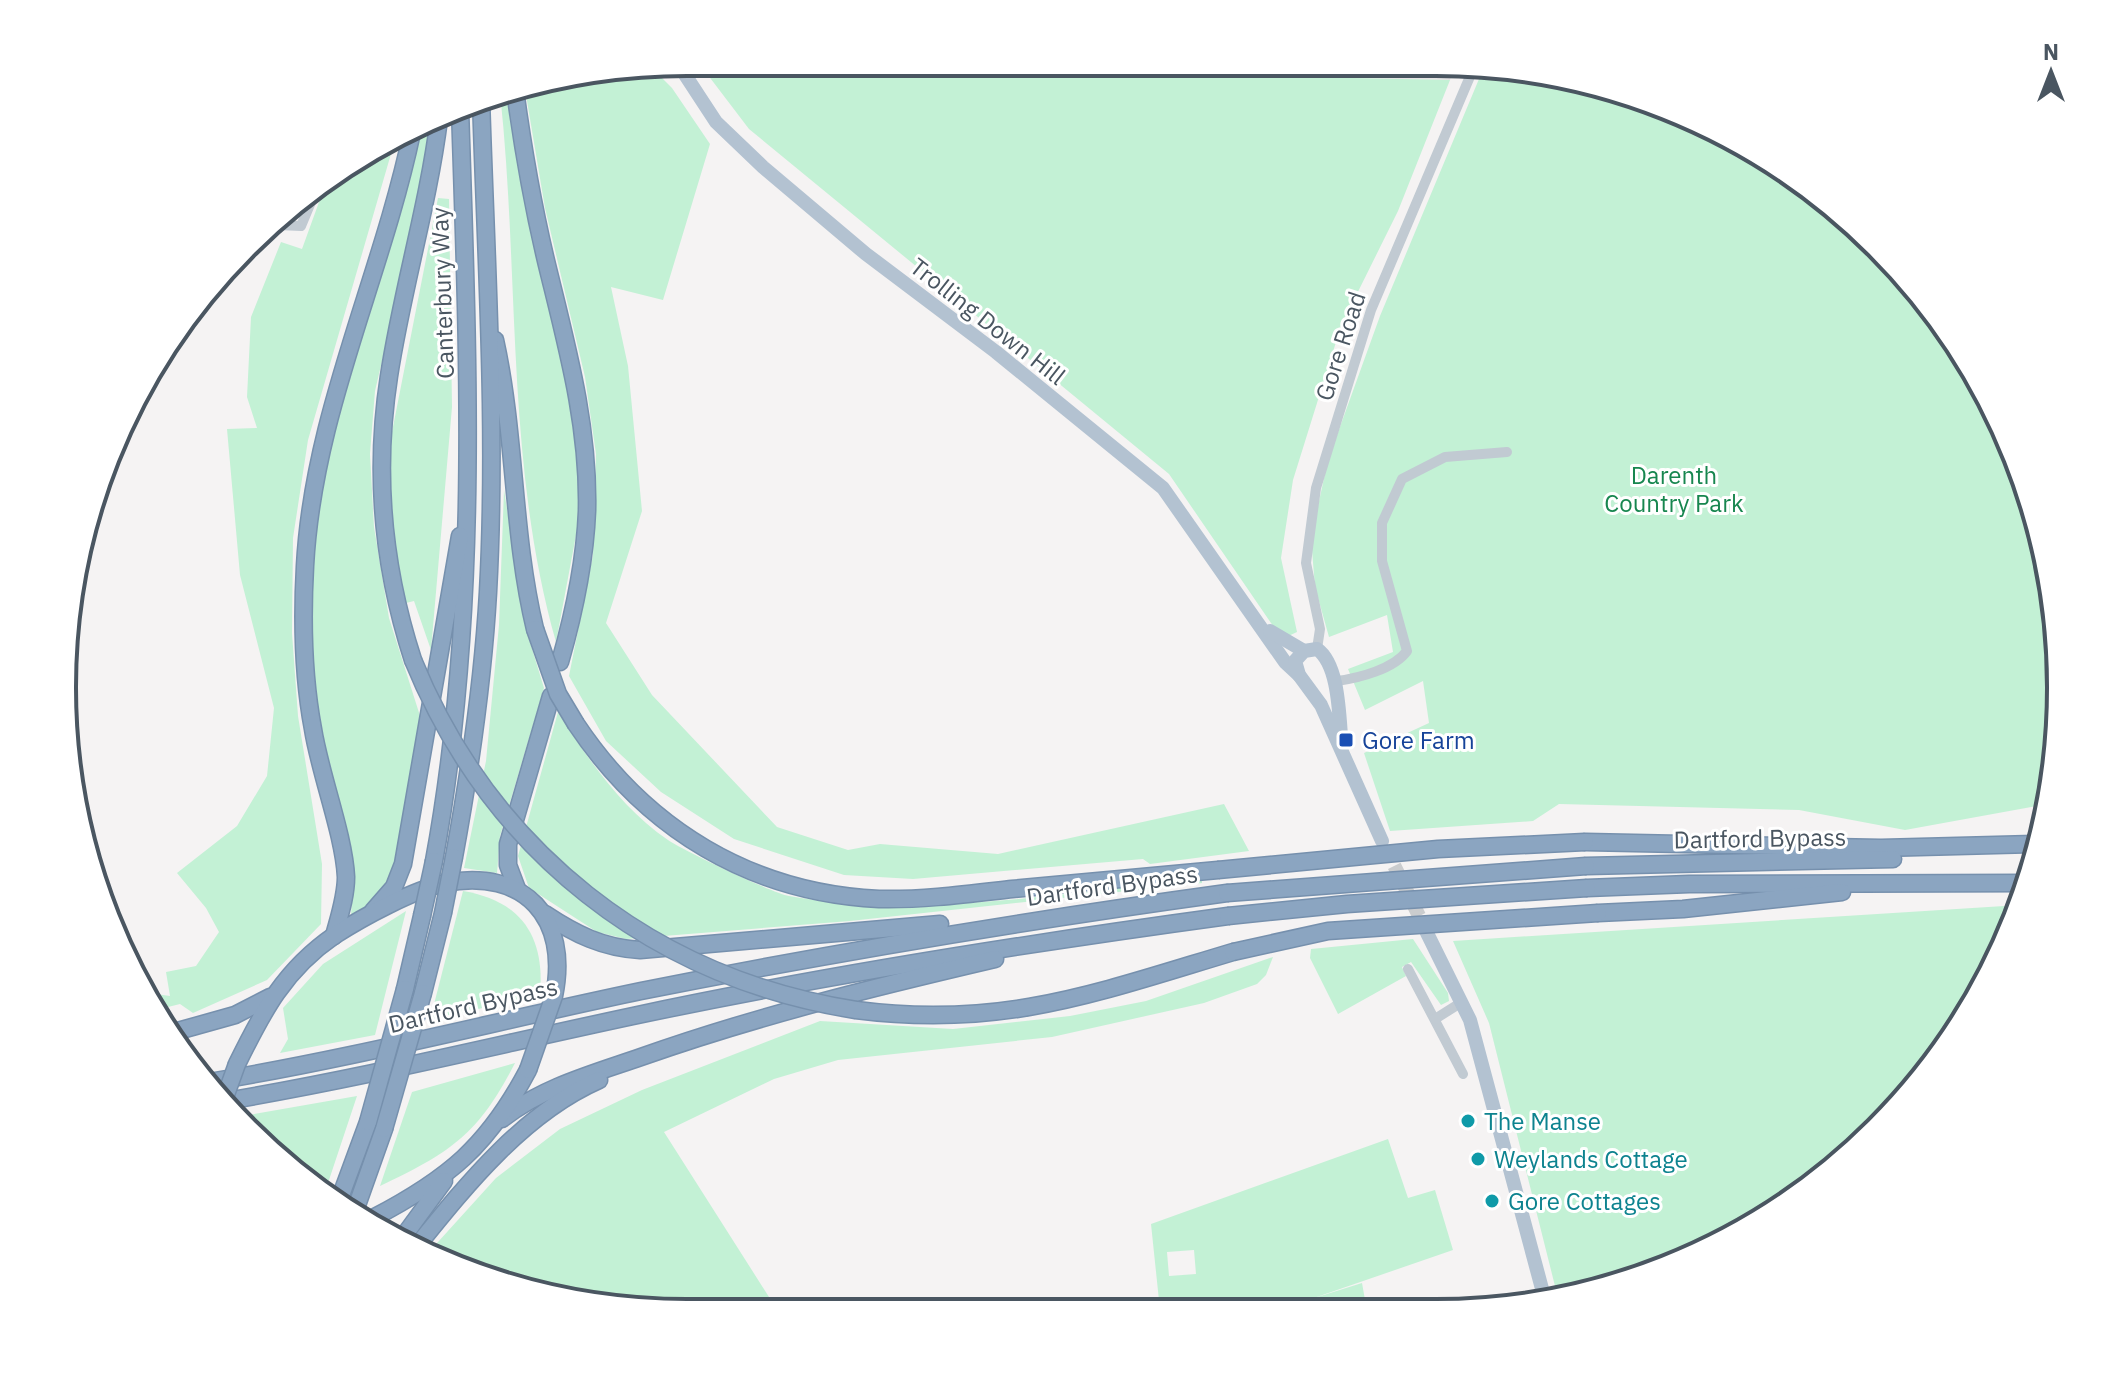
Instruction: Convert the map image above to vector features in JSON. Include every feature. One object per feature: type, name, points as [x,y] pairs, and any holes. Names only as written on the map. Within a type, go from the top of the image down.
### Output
[{"type":"highway","points":[[517,101],[538,225],[575,379],[586,453],[587,512],[582,558],[560,662]]},
{"type":"highway","name":"Canterbury Way","points":[[481,112],[487,307]]},
{"type":"highway","name":"Canterbury Way","points":[[460,120],[469,476]]},
{"type":"highway","points":[[437,130],[425,210],[389,374],[382,444],[386,540],[396,596],[413,660],[442,723],[486,792],[520,833],[579,888],[656,942],[714,971],[794,998],[856,1010],[944,1015],[1032,1009],[1119,989],[1233,952],[1299,936],[1363,927],[1802,898],[1891,885]]},
{"type":"highway","points":[[334,936],[346,877],[318,759],[307,689],[304,590],[309,513],[329,412],[396,196],[409,143]]},
{"type":"highway","points":[[487,307],[502,373],[520,543],[535,629],[558,694],[611,772],[665,823],[743,870],[809,891],[903,899],[1438,849],[1585,842],[1881,848],[2026,844]]},
{"type":"highway","points":[[359,1203],[384,1129],[443,913],[474,735],[488,592],[487,307]]},
{"type":"highway","points":[[342,1192],[368,1122],[405,989],[434,861],[456,710],[467,565],[469,476]]},
{"type":"highway","points":[[368,917],[391,892],[403,864],[469,476]]},
{"type":"highway","points":[[551,696],[508,844],[508,865],[517,889],[545,914],[585,938],[611,947],[640,950],[1101,910]]},
{"type":"highway","name":"Dartford Bypass","points":[[219,1080],[367,1054],[638,992],[863,948],[1227,893],[1586,866],[2023,855]]},
{"type":"highway","points":[[181,1030],[235,1015],[270,997],[334,936],[368,917],[445,883],[481,882],[517,889]]},
{"type":"highway","name":"Dartford Bypass","points":[[236,1099],[376,1074],[632,1016],[843,974],[1228,916],[1347,904],[1704,883],[2015,883]]},
{"type":"highway","points":[[502,1119],[528,1070],[554,996],[558,957],[545,914]]},
{"type":"highway","points":[[408,1231],[457,1164],[502,1119],[538,1094],[772,1014],[1102,934]]},
{"type":"highway","points":[[228,1091],[237,1064],[270,997]]},
{"type":"highway","points":[[423,1239],[515,1138],[548,1109],[605,1078],[772,1014]]},
{"type":"highway","points":[[378,1215],[457,1164]]},
{"type":"main road","name":"Trolling Down Hill","points":[[686,76],[716,122],[763,167],[885,269],[996,352],[1151,477],[1174,501],[1285,662],[1317,696],[1342,748]]},
{"type":"main road","name":"Trolling Down Hill","points":[[1260,623],[1310,650]]},
{"type":"main road","points":[[1299,675],[1295,661],[1310,650],[1327,660],[1336,685],[1342,748],[1382,841]]},
{"type":"main road","points":[[1317,696],[1336,685]]},
{"type":"main road","points":[[1427,933],[1462,1002],[1485,1071],[1542,1289]]},
{"type":"street","name":"Gore Road","points":[[1310,650],[1320,629],[1306,563],[1316,488],[1371,310],[1470,77]]},
{"type":"street","points":[[287,225],[301,226],[309,207]]},
{"type":"street","points":[[1336,685],[1400,659],[1407,651],[1382,561],[1382,523],[1402,479],[1445,457],[1507,452]]},
{"type":"street","points":[[1408,969],[1463,1074]]},
{"type":"street","points":[[1435,1019],[1462,1002]]},
{"type":"shaded area","points":[[1305,76],[1451,76],[1450,80]]},
{"type":"green space","points":[[709,76],[1306,76],[1450,80],[1398,211],[1341,326],[1293,480],[1281,558],[1297,632],[1282,639],[1169,474],[749,129]]},
{"type":"green space","points":[[661,77],[672,88],[710,144],[663,300],[611,287],[628,366],[642,511],[606,623],[652,695],[777,827],[848,850],[880,844],[998,854],[1224,804],[1249,851],[1150,864],[1143,859],[913,879],[844,875],[734,839],[661,792],[606,741],[569,676],[593,555],[596,454],[585,377],[545,208],[526,98],[608,81]]},
{"type":"green space","name":"Darenth Country Park","points":[[1480,77],[1555,88],[1632,108],[1706,139],[1808,202],[1868,255],[1921,315],[1984,417],[2015,491],[2035,568],[2046,648],[2046,727],[2035,806],[1905,830],[1799,810],[1559,804],[1533,821],[1390,831],[1364,753],[1429,723],[1423,681],[1365,710],[1348,669],[1393,652],[1387,615],[1329,637],[1315,587],[1311,538],[1328,460],[1380,316]]},
{"type":"green space","points":[[509,103],[518,165],[573,411],[579,489],[577,530],[556,642],[540,575],[521,438],[501,105]]},
{"type":"green space","points":[[428,134],[416,215],[375,391],[370,454],[374,527],[389,618],[421,719],[391,879],[377,900],[351,915],[354,870],[336,806],[315,689],[310,612],[315,522],[336,414],[417,139]]},
{"type":"green space","points":[[391,153],[308,440],[293,538],[292,633],[298,716],[322,864],[321,924],[267,980],[193,1013],[180,1004],[167,1007],[159,994],[170,996],[166,972],[196,966],[219,932],[206,908],[177,873],[237,826],[267,776],[274,708],[240,575],[227,429],[257,428],[247,397],[251,317],[281,242],[302,249],[320,198]]},
{"type":"green space","points":[[438,198],[449,199],[452,407],[431,650],[414,601],[406,603],[391,532],[391,437]]},
{"type":"green space","points":[[504,490],[526,629],[544,688],[500,836],[497,873],[464,868],[486,761],[499,625]]},
{"type":"green space","points":[[558,712],[607,782],[651,827],[709,862],[789,896],[838,903],[942,904],[1202,879],[1202,883],[850,921],[626,939],[597,932],[529,888],[518,856]]},
{"type":"green space","points":[[463,891],[501,903],[526,925],[538,956],[540,995],[430,1020]]},
{"type":"green space","points":[[2006,906],[1984,958],[1944,1027],[1895,1091],[1839,1147],[1775,1196],[1706,1236],[1632,1267],[1555,1287],[1489,1023],[1453,941]]},
{"type":"green space","points":[[406,911],[375,1035],[280,1053],[288,1039],[283,1008],[323,964]]},
{"type":"green space","points":[[1413,939],[1448,993],[1449,1001],[1441,1005],[1411,962],[1402,967],[1406,976],[1338,1014],[1310,958],[1311,949]]},
{"type":"green space","points":[[1273,957],[1266,975],[1257,984],[1204,1003],[1052,1037],[838,1060],[774,1079],[664,1132],[770,1299],[648,1298],[608,1294],[529,1278],[491,1267],[436,1244],[496,1178],[560,1129],[642,1090],[820,1021],[953,1029],[1070,1016],[1146,1001]]},
{"type":"green space","points":[[515,1063],[488,1108],[460,1139],[426,1163],[380,1186],[412,1092]]},
{"type":"green space","points":[[357,1096],[328,1182],[250,1115]]},
{"type":"green space","points":[[1388,1139],[1408,1198],[1435,1190],[1453,1250],[1311,1299],[1159,1299],[1151,1224]],"holes":[[[1194,1250],[1196,1274],[1169,1276],[1167,1252]]]},
{"type":"green space","points":[[1362,1283],[1365,1299],[1311,1299]]},
{"type":"tunnel","points":[[1385,847],[1427,932]]},
{"type":"place","name":"Gore Farm","points":[[1346,740]]},
{"type":"place","name":"The Manse","points":[[1468,1121]]},
{"type":"place","name":"Weylands Cottage","points":[[1478,1159]]},
{"type":"place","name":"Gore Cottages","points":[[1492,1201]]}]
